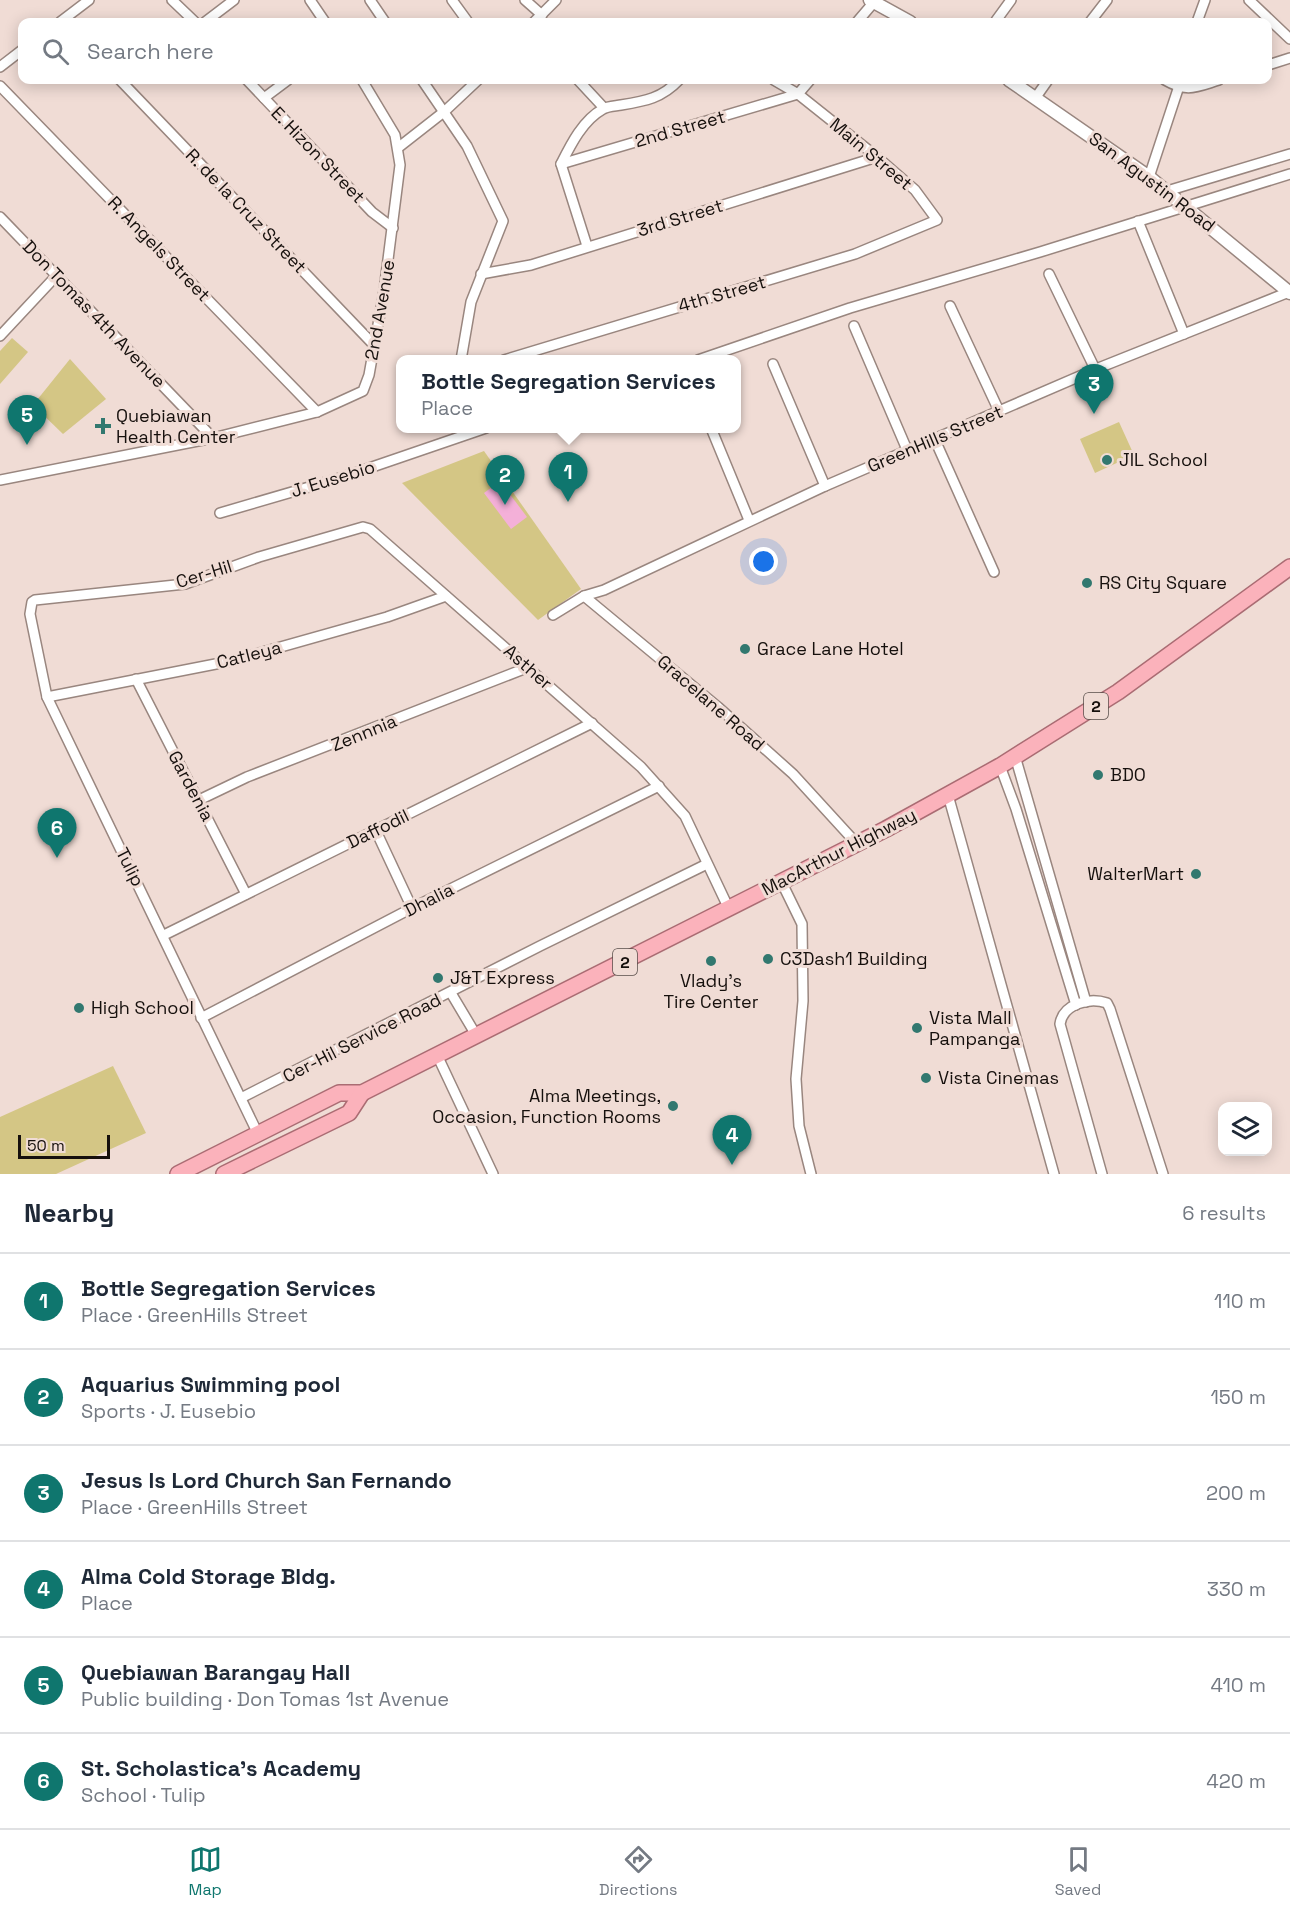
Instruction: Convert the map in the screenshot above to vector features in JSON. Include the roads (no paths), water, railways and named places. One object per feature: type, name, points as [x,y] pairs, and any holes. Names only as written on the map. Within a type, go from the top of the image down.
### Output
[{"type":"highway","name":"MacArthur Highway","points":[[178,1174],[339,1093],[362,1093],[857,844],[948,795],[1000,766],[1118,692],[1290,567]]},
{"type":"highway","name":"MacArthur Highway","points":[[224,1174],[349,1113],[362,1093]]},
{"type":"street","points":[[68,18],[89,0]]},
{"type":"street","points":[[172,0],[191,18]]},
{"type":"street","points":[[211,18],[234,0]]},
{"type":"street","points":[[310,0],[322,18]]},
{"type":"street","points":[[370,0],[382,18]]},
{"type":"street","points":[[452,0],[465,18]]},
{"type":"street","points":[[525,0],[542,15]]},
{"type":"street","points":[[539,18],[556,0]]},
{"type":"street","points":[[998,18],[1011,0]]},
{"type":"street","points":[[1092,18],[1107,0]]},
{"type":"street","points":[[1198,18],[1205,0]]},
{"type":"street","points":[[1248,0],[1267,18]]},
{"type":"street","points":[[860,18],[872,1],[903,18]]},
{"type":"street","points":[[1272,22],[1290,39]]},
{"type":"street","points":[[0,67],[18,53]]},
{"type":"street","points":[[1272,64],[1290,58]]},
{"type":"street","name":"R. de la Cruz Street","points":[[124,84],[372,343]]},
{"type":"street","name":"E. Hizon Street","points":[[251,84],[372,212],[393,228]]},
{"type":"street","points":[[264,98],[283,84]]},
{"type":"street","name":"2nd Avenue","points":[[0,480],[213,438],[317,412],[363,391],[369,375],[372,343],[393,228],[399,147],[385,114],[365,84]]},
{"type":"street","points":[[425,84],[445,111],[484,177],[503,221],[471,302],[462,355]]},
{"type":"street","points":[[399,147],[445,111],[474,84]]},
{"type":"street","points":[[582,84],[604,108]]},
{"type":"street","points":[[587,246],[561,164],[587,123],[604,108],[652,100],[675,84]]},
{"type":"street","name":"Main Street","points":[[781,84],[798,94],[878,157],[915,190],[937,220]]},
{"type":"street","points":[[798,94],[807,84]]},
{"type":"street","name":"San Agustin Road","points":[[1015,84],[1186,205],[1289,292]]},
{"type":"street","points":[[1036,97],[1045,84]]},
{"type":"street","points":[[1149,177],[1180,84],[1191,88],[1206,84]]},
{"type":"street","name":"R. Angels Street","points":[[0,86],[317,412]]},
{"type":"street","name":"2nd Street","points":[[561,164],[798,94]]},
{"type":"street","points":[[1167,191],[1290,154]]},
{"type":"street","name":"3rd Street","points":[[481,274],[531,265],[878,157]]},
{"type":"street","points":[[713,355],[849,308],[1290,174]]},
{"type":"street","name":"Don Tomas 4th Avenue","points":[[0,217],[213,438]]},
{"type":"street","name":"4th Street","points":[[521,355],[855,254],[937,220]]},
{"type":"street","points":[[1138,222],[1184,334]]},
{"type":"street","points":[[1049,274],[1095,369]]},
{"type":"street","points":[[0,336],[57,275]]},
{"type":"street","name":"GreenHills Street","points":[[584,596],[603,591],[750,519],[1095,369],[1289,292]]},
{"type":"street","points":[[950,306],[999,411]]},
{"type":"street","points":[[854,326],[908,452]]},
{"type":"street","points":[[773,364],[825,486]]},
{"type":"street","name":"J. Eusebio","points":[[220,513],[474,433]]},
{"type":"street","points":[[713,433],[750,519]]},
{"type":"street","points":[[935,440],[994,572]]},
{"type":"street","name":"Asther","points":[[363,527],[374,531],[592,723],[659,786],[685,816],[729,909]]},
{"type":"street","name":"Cer-Hil","points":[[41,598],[185,584],[259,557],[363,527]]},
{"type":"street","name":"Catleya","points":[[47,697],[231,661],[387,617],[446,596]]},
{"type":"street","points":[[553,615],[584,596]]},
{"type":"street","name":"Gracelane Road","points":[[584,596],[718,707],[793,774],[857,844]]},
{"type":"street","name":"Tulip","points":[[41,598],[32,602],[30,614],[47,697],[164,935],[201,1018],[258,1134]]},
{"type":"street","name":"Zennnia","points":[[199,800],[247,777],[529,667]]},
{"type":"street","name":"Gardenia","points":[[136,679],[246,894]]},
{"type":"street","name":"Daffodil","points":[[164,935],[592,723]]},
{"type":"street","points":[[1015,756],[1086,1002]]},
{"type":"street","points":[[1000,766],[1016,808],[1076,1005]]},
{"type":"street","name":"Dhalia","points":[[201,1018],[412,908],[659,786]]},
{"type":"street","points":[[948,795],[1054,1174]]},
{"type":"street","points":[[376,831],[412,908]]},
{"type":"street","name":"Cer-Hil Service Road","points":[[241,1098],[707,864]]},
{"type":"street","points":[[781,881],[802,924],[803,1001],[796,1079],[799,1126],[811,1174]]},
{"type":"street","points":[[451,993],[476,1035]]},
{"type":"street","points":[[1102,1174],[1060,1024],[1061,1016],[1067,1008],[1099,1000],[1107,1003],[1110,1010],[1163,1174]]},
{"type":"street","points":[[437,1055],[493,1174]]},
{"type":"place","name":"Jesus Is Lord Church San Fernando","points":[[1094,414]]},
{"type":"place","name":"Quebiawan Health Center","points":[[103,426]]},
{"type":"place","name":"Quebiawan Barangay Hall","points":[[27,445]]},
{"type":"place","name":"JIL School","points":[[1107,460]]},
{"type":"place","name":"Bottle Segregation Services","points":[[568,502]]},
{"type":"place","name":"Aquarius Swimming pool","points":[[505,505]]},
{"type":"place","name":"RS City Square","points":[[1087,583]]},
{"type":"place","name":"Grace Lane Hotel","points":[[745,649]]},
{"type":"place","name":"BDO","points":[[1098,775]]},
{"type":"place","name":"St. Scholastica's Academy","points":[[57,858]]},
{"type":"place","name":"WalterMart","points":[[1196,874]]},
{"type":"place","name":"C3Dash1 Building","points":[[768,959]]},
{"type":"place","name":"Vlady's Tire Center","points":[[711,961]]},
{"type":"place","name":"J&T Express","points":[[438,978]]},
{"type":"place","name":"High School","points":[[79,1008]]},
{"type":"place","name":"Vista Mall Pampanga","points":[[917,1028]]},
{"type":"place","name":"Vista Cinemas","points":[[926,1078]]},
{"type":"place","name":"Alma Meetings, Occasion, Function Rooms","points":[[673,1106]]},
{"type":"place","name":"Alma Cold Storage Bldg.","points":[[732,1165]]}]
